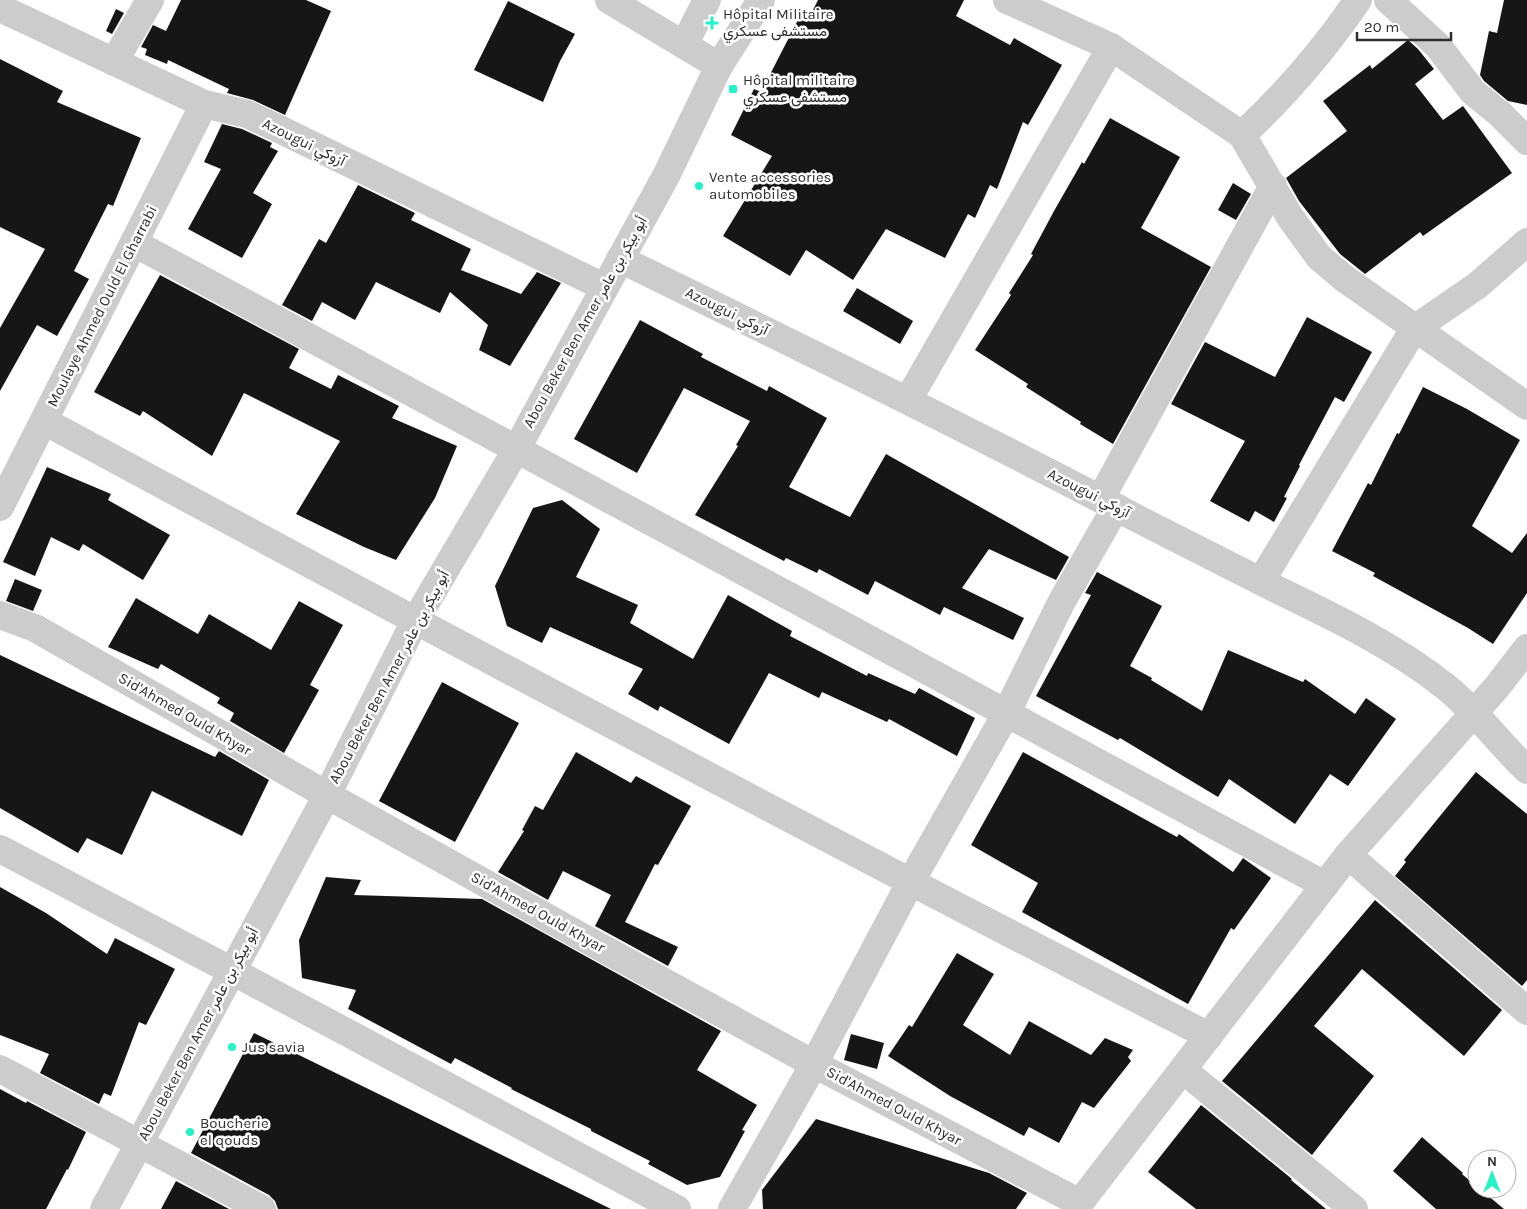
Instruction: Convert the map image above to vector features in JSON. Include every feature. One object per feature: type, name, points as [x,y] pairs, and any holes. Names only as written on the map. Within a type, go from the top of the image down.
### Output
[{"type":"street","points":[[114,62],[150,0]]},
{"type":"street","points":[[609,0],[719,66]]},
{"type":"street","points":[[684,45],[707,0]]},
{"type":"street","name":"Abou Beker Ben Amer أبو بيكر بن عامر","points":[[104,1209],[328,795],[415,621],[516,450],[667,174],[719,66],[761,0]]},
{"type":"street","points":[[1007,0],[1111,47],[1242,135],[1290,216],[1319,257],[1345,280],[1527,406]]},
{"type":"street","points":[[1242,135],[1274,105],[1307,68],[1339,28],[1358,0]]},
{"type":"street","points":[[1388,0],[1438,46],[1473,92],[1500,114],[1527,141]]},
{"type":"street","name":"Azougui آزوكي","points":[[0,8],[204,104],[246,114],[277,128],[604,287]]},
{"type":"street","points":[[908,400],[1111,47]]},
{"type":"street","name":"Moulaye Ahmed Ould El Gharrabi","points":[[0,507],[204,104]]},
{"type":"street","points":[[732,1209],[814,1064],[910,883],[1006,714],[1108,502],[1273,186]]},
{"type":"street","points":[[1261,582],[1414,329],[1478,285],[1527,242]]},
{"type":"street","points":[[134,243],[1325,885]]},
{"type":"street","name":"Azougui آزوكي","points":[[620,259],[908,400],[1261,582],[1331,616],[1396,652],[1446,687],[1475,712],[1527,770]]},
{"type":"street","points":[[44,422],[910,883],[1209,1036]]},
{"type":"street","name":"Sid'Ahmed Ould Khyar","points":[[0,615],[35,628],[328,795],[814,1064],[1077,1206]]},
{"type":"street","points":[[1077,1206],[1348,855],[1496,688],[1527,648]]},
{"type":"street","points":[[0,849],[677,1209]]},
{"type":"street","points":[[1348,855],[1527,1012]]},
{"type":"street","points":[[0,1069],[262,1209]]},
{"type":"street","points":[[1183,1070],[1354,1209]]},
{"type":"building","points":[[181,0],[306,0],[331,11],[285,115],[253,100],[227,93],[229,89],[168,60],[167,64],[145,55],[147,49],[141,47],[153,25],[166,31]]},
{"type":"building","points":[[818,0],[964,0],[956,16],[1010,45],[1014,38],[1062,65],[1028,125],[1023,122],[997,189],[990,185],[975,218],[968,214],[945,258],[886,229],[853,280],[806,250],[790,276],[723,236],[772,156],[731,135],[754,89],[761,92],[799,18],[807,22]]},
{"type":"building","points":[[1504,0],[1527,0],[1527,105],[1508,101],[1484,81],[1480,75],[1489,31],[1497,33]]},
{"type":"building","points":[[508,1],[575,34],[560,61],[543,102],[474,70]]},
{"type":"building","points":[[116,9],[124,13],[112,34],[106,31]]},
{"type":"building","points":[[1408,40],[1434,69],[1415,84],[1443,120],[1463,106],[1512,173],[1423,236],[1420,232],[1365,274],[1340,254],[1299,201],[1286,178],[1347,131],[1323,101],[1370,65],[1372,69]]},
{"type":"building","points":[[0,59],[63,91],[57,102],[141,138],[113,206],[108,204],[74,271],[89,279],[57,336],[37,325],[0,391],[0,328],[45,249],[0,227]]},
{"type":"building","points":[[1110,118],[1180,157],[1141,228],[1211,267],[1113,444],[1080,424],[1081,422],[1026,387],[1028,384],[975,350],[1011,295],[1009,293],[1033,255],[1031,254],[1054,211]]},
{"type":"building","points":[[222,124],[242,129],[272,143],[270,147],[278,151],[253,193],[272,204],[242,258],[188,229],[221,169],[204,162]]},
{"type":"building","points":[[1233,183],[1251,194],[1236,220],[1218,210]]},
{"type":"building","points":[[358,185],[415,213],[411,220],[471,249],[461,270],[521,294],[537,272],[561,283],[510,366],[479,350],[488,325],[450,292],[440,313],[376,282],[355,320],[322,302],[312,321],[282,305],[319,239],[326,243]]},
{"type":"building","points":[[160,275],[299,349],[289,368],[331,389],[338,375],[399,406],[392,418],[457,446],[435,498],[396,560],[364,547],[296,514],[340,441],[244,393],[212,456],[143,411],[140,416],[94,392]]},
{"type":"building","points":[[857,288],[913,321],[900,344],[843,311]]},
{"type":"building","points":[[1307,317],[1372,352],[1344,402],[1335,397],[1299,465],[1284,497],[1287,498],[1274,522],[1255,511],[1249,522],[1210,501],[1245,441],[1171,404],[1205,342],[1275,377]]},
{"type":"building","points":[[640,320],[703,354],[701,357],[767,391],[769,386],[827,418],[789,487],[850,517],[886,454],[1069,557],[1056,580],[989,549],[962,588],[1024,618],[1013,640],[944,607],[940,615],[875,581],[868,595],[819,569],[817,573],[786,558],[784,561],[695,515],[738,446],[736,445],[750,421],[684,388],[637,473],[574,439]]},
{"type":"building","points":[[1423,387],[1467,409],[1520,440],[1472,526],[1512,553],[1527,533],[1527,593],[1493,644],[1468,628],[1373,576],[1375,573],[1332,551],[1368,483],[1371,485]]},
{"type":"building","points":[[47,467],[111,494],[108,500],[170,535],[143,580],[83,544],[79,551],[51,537],[35,576],[3,562]]},
{"type":"building","points":[[562,500],[600,529],[576,577],[638,605],[630,623],[693,659],[728,595],[792,631],[790,636],[867,676],[868,673],[915,694],[919,688],[975,718],[957,756],[889,719],[887,722],[822,692],[819,698],[769,673],[729,744],[660,706],[658,711],[628,694],[643,669],[550,627],[542,643],[507,626],[495,586],[533,508]]},
{"type":"building","points":[[1097,572],[1162,606],[1130,666],[1202,711],[1228,650],[1303,682],[1305,679],[1355,714],[1366,698],[1396,719],[1348,786],[1330,774],[1295,824],[1229,779],[1218,797],[1120,738],[1118,740],[1036,696],[1091,595],[1085,593]]},
{"type":"building","points":[[15,579],[42,590],[33,611],[6,601]]},
{"type":"building","points":[[136,598],[198,634],[209,614],[271,650],[299,601],[343,625],[310,685],[319,690],[284,753],[230,721],[234,713],[217,703],[220,698],[161,664],[158,669],[108,647]]},
{"type":"building","points":[[0,655],[215,757],[219,751],[269,780],[242,836],[152,791],[122,855],[87,838],[78,853],[0,808]]},
{"type":"building","points":[[442,682],[519,723],[455,842],[379,801]]},
{"type":"building","points":[[576,752],[631,783],[636,776],[691,806],[658,865],[655,864],[625,922],[678,947],[668,966],[595,926],[611,895],[563,871],[548,900],[498,872],[524,831],[522,830],[535,806],[543,810]]},
{"type":"building","points":[[1023,752],[1177,837],[1179,834],[1233,872],[1243,858],[1271,878],[1234,930],[1231,928],[1188,1004],[1022,912],[1038,883],[971,845]]},
{"type":"building","points":[[1476,772],[1527,814],[1527,980],[1522,986],[1395,876],[1406,862],[1404,860]]},
{"type":"building","points":[[326,877],[361,880],[354,895],[482,899],[721,1031],[697,1070],[757,1105],[742,1130],[745,1131],[720,1177],[687,1185],[648,1164],[650,1161],[455,1058],[451,1064],[348,1009],[356,990],[302,978],[299,940]]},
{"type":"building","points":[[0,887],[46,913],[107,954],[115,938],[175,969],[146,1025],[139,1022],[111,1096],[104,1093],[99,1104],[40,1073],[49,1054],[0,1035]]},
{"type":"building","points":[[1375,900],[1502,1010],[1464,1056],[1362,969],[1314,1026],[1374,1076],[1312,1155],[1222,1081]]},
{"type":"building","points":[[957,953],[994,974],[963,1025],[1010,1055],[1029,1021],[1091,1055],[1105,1038],[1133,1050],[1128,1057],[1131,1061],[1094,1108],[1082,1102],[1059,1143],[1029,1127],[1024,1136],[950,1096],[888,1056],[909,1025],[912,1027]]},
{"type":"building","points":[[254,1033],[611,1209],[278,1209],[275,1201],[269,1195],[191,1153]]},
{"type":"building","points":[[851,1034],[884,1043],[877,1069],[844,1060]]},
{"type":"building","points":[[0,1089],[86,1132],[68,1170],[46,1209],[0,1209]]},
{"type":"building","points":[[1201,1105],[1326,1209],[1196,1209],[1148,1172]]},
{"type":"building","points":[[816,1119],[989,1173],[1027,1193],[1016,1209],[763,1209],[762,1190]]},
{"type":"building","points":[[1422,1137],[1467,1178],[1467,1199],[1492,1199],[1504,1209],[1436,1209],[1393,1171]]},
{"type":"building","points":[[176,1181],[229,1209],[161,1209]]},
{"type":"place","name":"Hôpital Militaire مستشفى عسكري","points":[[712,23]]},
{"type":"place","name":"Hôpital militaire مستشفى عسكري","points":[[733,89]]},
{"type":"place","name":"Vente accessories automobiles","points":[[699,186]]},
{"type":"place","name":"Jus savia","points":[[232,1047]]},
{"type":"place","name":"Boucherie el qouds","points":[[190,1132]]}]
